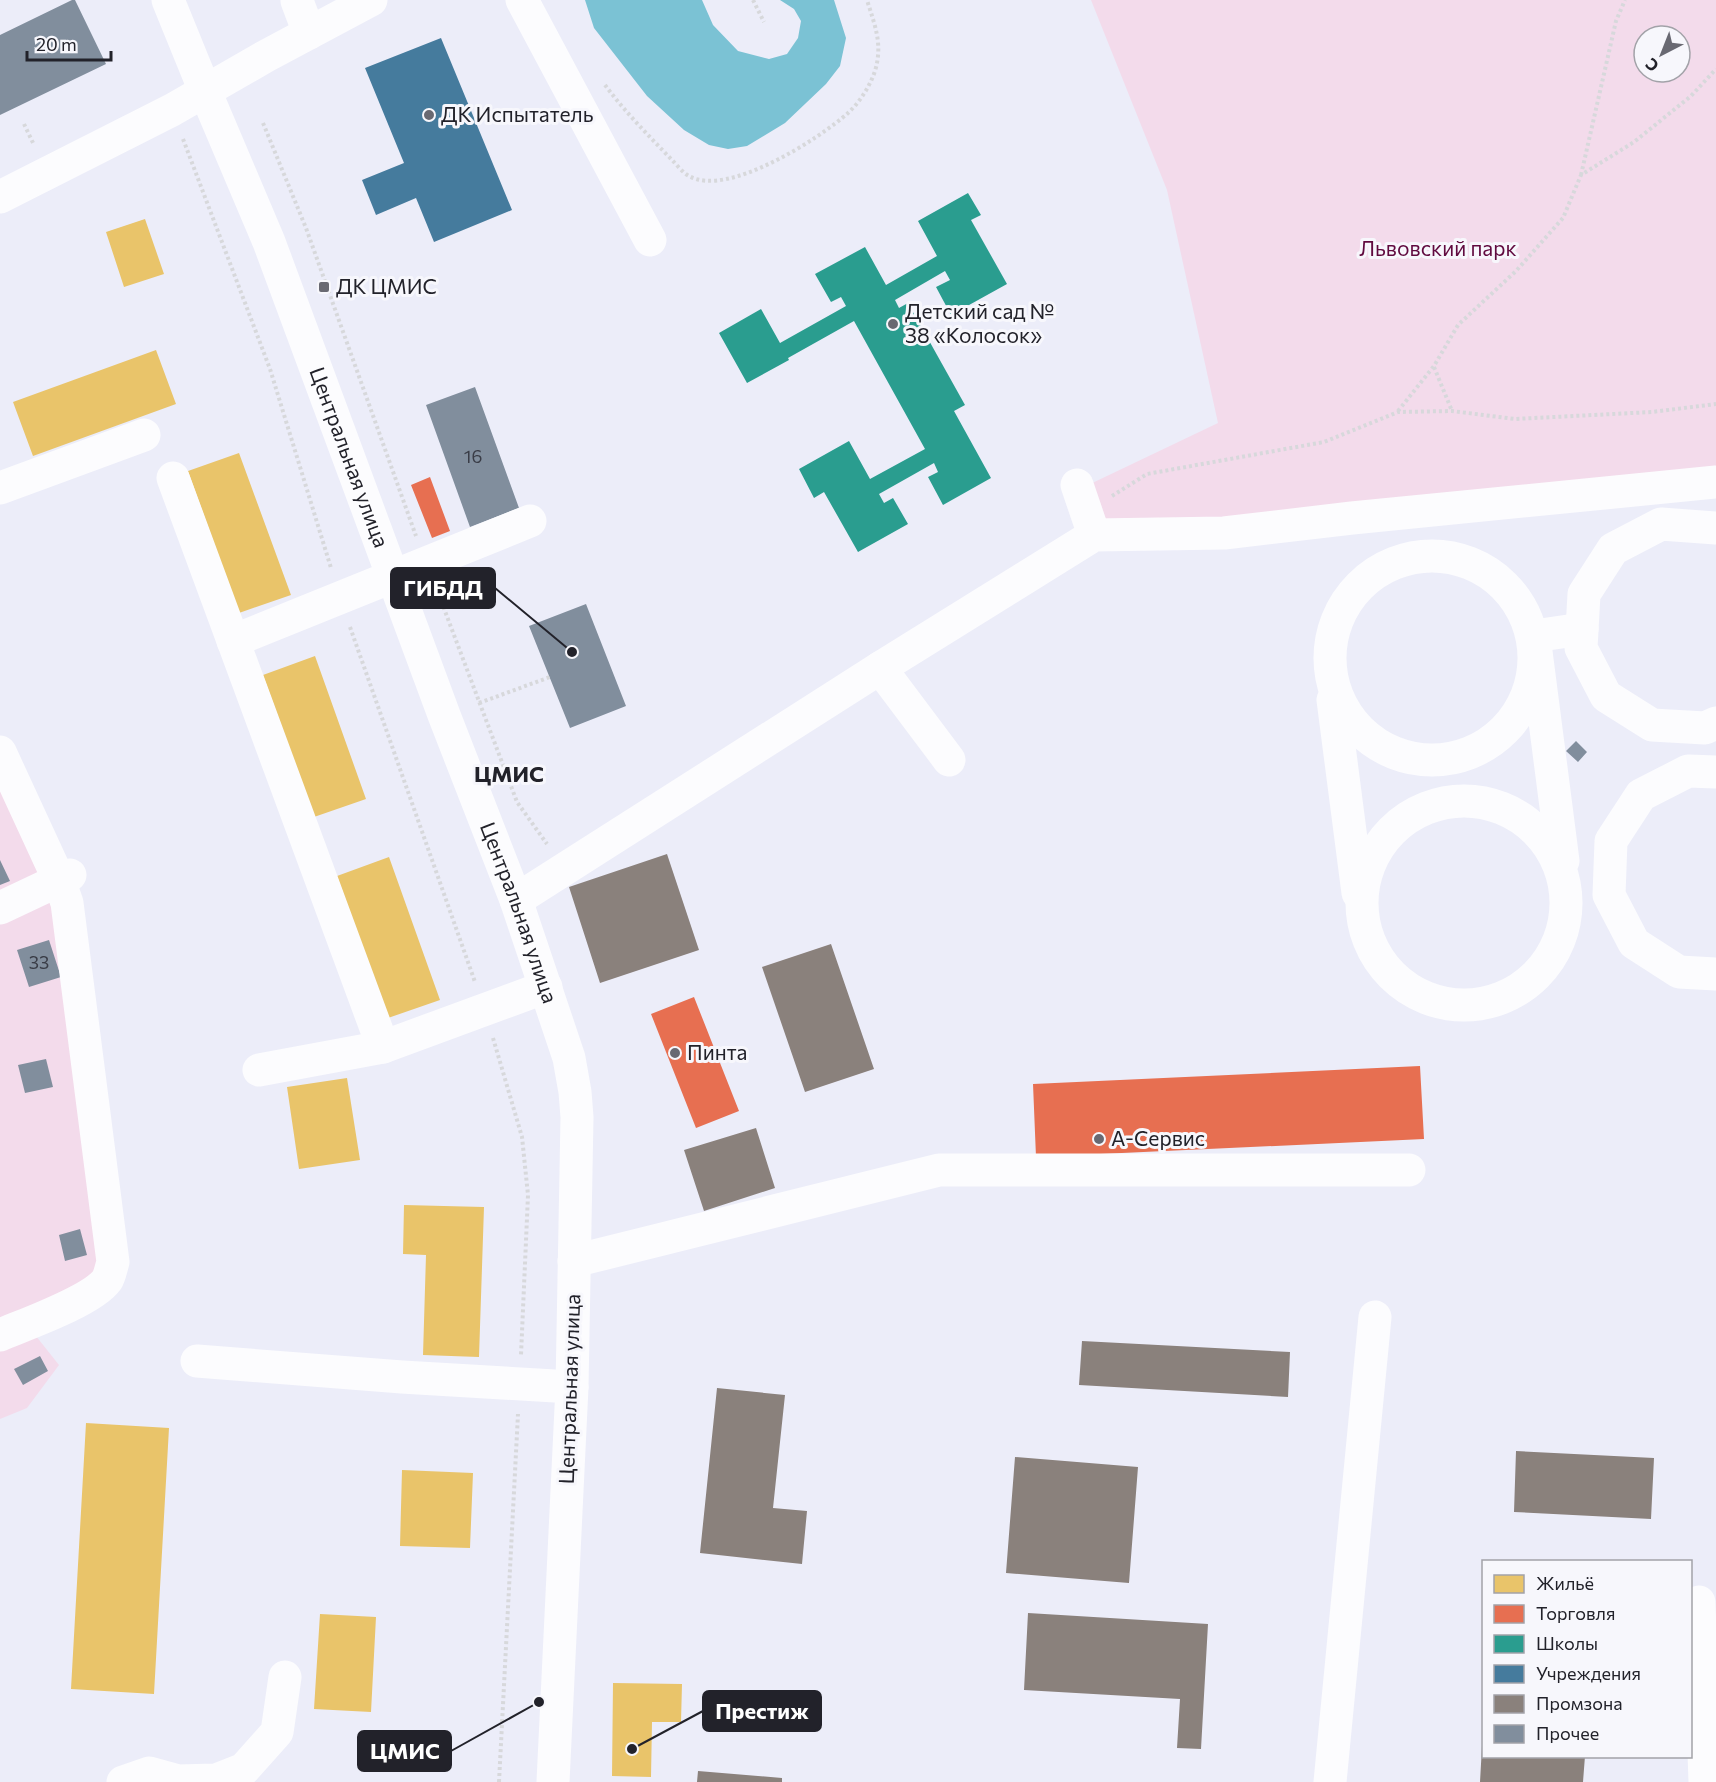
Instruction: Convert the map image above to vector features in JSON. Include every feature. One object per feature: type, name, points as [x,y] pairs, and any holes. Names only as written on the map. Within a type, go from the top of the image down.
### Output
[{"type":"street","name":"Центральная улица","points":[[168,0],[269,242],[444,715],[516,900],[569,1058],[578,1117],[572,1387],[553,1782]]},
{"type":"street","points":[[0,197],[172,110],[371,0]]},
{"type":"street","points":[[522,0],[650,240]]},
{"type":"street","points":[[297,1],[309,33]]},
{"type":"street","points":[[0,488],[144,435]]},
{"type":"street","points":[[173,478],[383,1047]]},
{"type":"street","points":[[516,900],[880,668],[1085,510],[1224,533],[1716,482]]},
{"type":"street","points":[[233,641],[530,521]]},
{"type":"street","points":[[1712,731],[1652,725],[1606,696],[1581,648],[1584,594],[1613,549],[1661,524],[1716,528]]},
{"type":"street","points":[[1410,556],[1464,559],[1509,588],[1534,636],[1566,880],[1563,935],[1534,980],[1486,1005],[1432,1002],[1386,972],[1362,924],[1330,680],[1333,626],[1362,580],[1410,556]]},
{"type":"street","points":[[1534,636],[1582,629]]},
{"type":"street","points":[[1330,680],[1355,728],[1400,757],[1454,759],[1502,735],[1531,690],[1534,636]]},
{"type":"street","points":[[880,668],[949,760]]},
{"type":"street","points":[[0,752],[65,878],[113,1262],[108,1278],[95,1292],[0,1335]]},
{"type":"street","points":[[1716,772],[1688,771],[1641,795],[1611,841],[1609,895],[1634,943],[1679,972],[1716,974]]},
{"type":"street","points":[[1362,924],[1364,871],[1376,852],[1394,825],[1441,801],[1495,803],[1541,833],[1566,880]]},
{"type":"street","points":[[0,908],[65,878]]},
{"type":"street","points":[[260,1070],[383,1047],[546,987]]},
{"type":"street","points":[[574,1261],[939,1170],[1409,1170]]},
{"type":"street","points":[[1330,1782],[1375,1317]]},
{"type":"street","points":[[197,1361],[572,1387]]},
{"type":"street","points":[[1699,1602],[1705,1782]]},
{"type":"street","points":[[123,1782],[149,1773],[178,1781],[216,1780],[244,1768],[277,1732],[285,1677]]},
{"type":"path","points":[[753,0],[764,22]]},
{"type":"path","points":[[600,79],[613,97],[689,176],[710,181],[735,178],[780,159],[813,139],[849,112],[865,92],[874,73],[879,54],[878,39],[867,0]]},
{"type":"path","points":[[1398,412],[1434,366],[1458,326],[1516,271],[1563,218],[1581,175],[1616,21],[1625,0]]},
{"type":"path","points":[[1581,175],[1634,142],[1691,96],[1716,69]]},
{"type":"path","points":[[172,110],[270,369],[340,597],[484,1009],[522,1137],[528,1195],[499,1782]]},
{"type":"path","points":[[263,123],[306,228],[426,562],[517,802],[551,849],[560,873]]},
{"type":"path","points":[[1434,366],[1452,411]]},
{"type":"path","points":[[1085,510],[1147,474],[1324,441],[1398,412],[1452,411],[1515,419],[1652,412],[1716,404]]},
{"type":"path","points":[[444,715],[550,677]]},
{"type":"green space","name":"Львовский парк","points":[[1091,0],[1716,0],[1716,466],[1104,540],[1086,486],[1218,423],[1167,190]]},
{"type":"green space","points":[[0,775],[49,874],[0,897]]},
{"type":"green space","points":[[53,899],[96,1187],[97,1276],[0,1322],[0,923]]},
{"type":"green space","points":[[32,1331],[59,1365],[27,1408],[0,1419],[0,1344]]},
{"type":"water","points":[[585,0],[702,0],[713,25],[738,51],[769,59],[787,54],[798,38],[801,21],[794,9],[780,0],[834,0],[846,38],[840,66],[826,84],[785,123],[747,146],[728,149],[709,145],[684,130],[647,96],[594,28]]},
{"type":"building: Жильё","points":[[145,219],[164,274],[124,287],[106,232]]},
{"type":"building: Жильё","points":[[156,350],[176,404],[33,456],[13,402]]},
{"type":"building: Жильё","points":[[239,453],[291,595],[239,613],[188,471]]},
{"type":"building: Жильё","points":[[315,656],[366,799],[314,817],[263,675]]},
{"type":"building: Жильё","points":[[389,857],[440,1000],[388,1018],[337,876]]},
{"type":"building: Жильё","points":[[347,1078],[360,1160],[299,1169],[287,1087]]},
{"type":"building: Жильё","points":[[404,1205],[484,1207],[479,1357],[423,1355],[426,1255],[403,1254]]},
{"type":"building: Жильё","points":[[86,1423],[169,1428],[154,1694],[71,1689]]},
{"type":"building: Жильё","points":[[402,1470],[473,1473],[470,1548],[400,1546]]},
{"type":"building: Жильё","points":[[320,1614],[376,1617],[371,1712],[314,1709]]},
{"type":"building: Жильё","points":[[613,1683],[682,1684],[681,1722],[652,1722],[651,1777],[612,1776]]},
{"type":"building: Торговля","points":[[430,477],[450,531],[432,538],[411,485]]},
{"type":"building: Торговля","points":[[694,997],[739,1111],[696,1128],[651,1014]]},
{"type":"building: Торговля","points":[[1420,1066],[1424,1139],[1036,1157],[1033,1084]]},
{"type":"building: Школы","points":[[968,193],[981,215],[971,220],[1007,284],[951,315],[936,287],[950,280],[945,271],[895,300],[899,308],[908,303],[965,405],[954,411],[991,478],[943,505],[928,477],[938,472],[934,463],[879,494],[884,503],[893,498],[908,524],[858,552],[824,492],[814,498],[799,469],[849,441],[870,479],[925,449],[854,321],[747,383],[719,333],[761,309],[780,343],[846,306],[841,297],[831,302],[815,274],[865,247],[886,285],[937,256],[918,221]]},
{"type":"building: Учреждения","name":"ДК Испытатель","points":[[441,38],[512,210],[434,242],[416,198],[376,215],[362,180],[404,163],[365,68]]},
{"type":"building: Промзона","points":[[667,854],[699,950],[600,983],[569,887]]},
{"type":"building: Промзона","points":[[831,944],[874,1069],[805,1092],[762,967]]},
{"type":"building: Промзона","points":[[756,1128],[775,1188],[704,1211],[684,1150]]},
{"type":"building: Промзона","points":[[1082,1341],[1290,1352],[1288,1397],[1079,1385]]},
{"type":"building: Промзона","points":[[717,1388],[785,1395],[773,1508],[807,1511],[802,1564],[700,1553]]},
{"type":"building: Промзона","points":[[1516,1451],[1654,1458],[1651,1519],[1514,1512]]},
{"type":"building: Промзона","points":[[1015,1457],[1138,1467],[1129,1583],[1006,1573]]},
{"type":"building: Промзона","points":[[1028,1613],[1208,1624],[1201,1749],[1177,1748],[1180,1699],[1024,1690]]},
{"type":"building: Промзона","points":[[1482,1746],[1482,1758],[1585,1758],[1583,1782],[1480,1782]]},
{"type":"building: Промзона","points":[[698,1771],[782,1778],[782,1782],[697,1782]]},
{"type":"building: Прочее","points":[[75,0],[106,64],[0,115],[0,35]]},
{"type":"building: Прочее","points":[[475,387],[519,508],[470,527],[426,405]]},
{"type":"building: Прочее","points":[[586,604],[626,706],[570,728],[529,626]]},
{"type":"building: Прочее","points":[[1576,741],[1587,752],[1578,762],[1566,751]]},
{"type":"building: Прочее","points":[[0,860],[10,881],[0,885]]},
{"type":"building: Прочее","points":[[49,940],[61,977],[29,987],[17,950]]},
{"type":"building: Прочее","points":[[46,1059],[53,1087],[25,1093],[18,1065]]},
{"type":"building: Прочее","points":[[80,1229],[87,1255],[65,1261],[59,1235]]},
{"type":"building: Прочее","points":[[40,1356],[48,1371],[23,1385],[14,1369]]},
{"type":"place","name":"ДК Испытатель","points":[[429,115]]},
{"type":"place","name":"ДК ЦМИС","points":[[324,287]]},
{"type":"place","name":"Детский сад № 38 «Колосок»","points":[[893,324]]},
{"type":"place","name":"ГИБДД","points":[[572,652]]},
{"type":"place","name":"Пинта","points":[[675,1053]]},
{"type":"place","name":"A-Сервис","points":[[1099,1139]]},
{"type":"place","name":"ЦМИС","points":[[539,1702]]},
{"type":"place","name":"Престиж","points":[[632,1749]]},
{"type":"district","name":"ЦМИС","points":[[509,774]]}]
